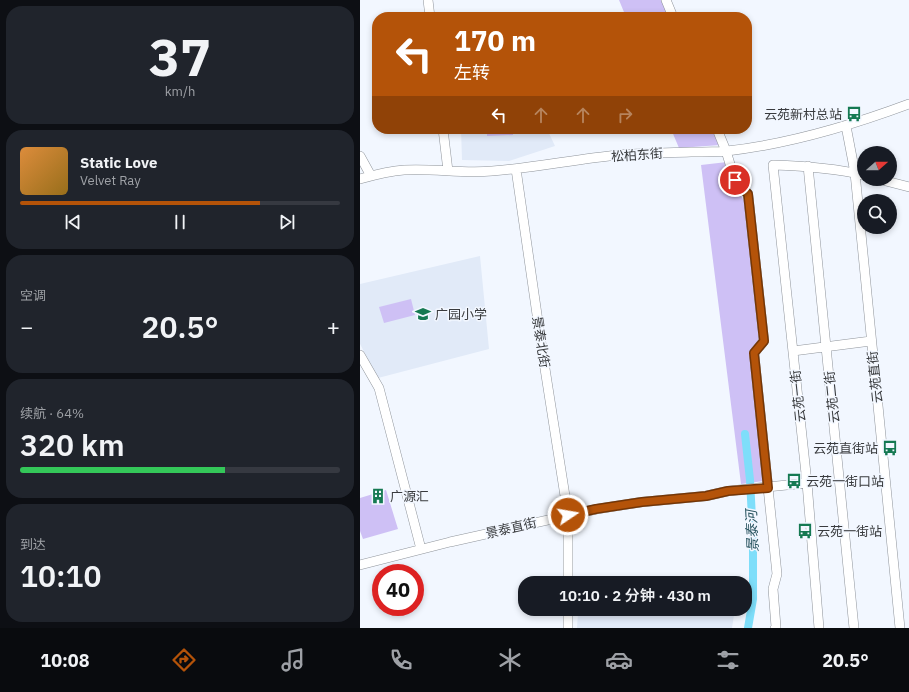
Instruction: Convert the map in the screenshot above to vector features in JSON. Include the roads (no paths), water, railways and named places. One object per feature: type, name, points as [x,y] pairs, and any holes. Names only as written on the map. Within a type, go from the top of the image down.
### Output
[{"type":"street","points":[[428,0],[429,12]]},
{"type":"street","points":[[666,0],[671,12]]},
{"type":"street","name":"松柏东街","points":[[360,179],[403,170],[476,172],[516,169],[620,155],[726,151],[777,144],[846,126],[909,104]]},
{"type":"street","name":"云苑直街","points":[[846,126],[857,164]]},
{"type":"street","points":[[444,134],[448,171]]},
{"type":"street","points":[[719,134],[735,180],[748,194],[764,341],[754,353],[777,574],[773,589],[775,628]]},
{"type":"street","points":[[360,156],[371,176]]},
{"type":"street","name":"云苑一街","points":[[808,166],[773,165],[807,483],[819,628]]},
{"type":"street","points":[[808,166],[857,174]]},
{"type":"street","name":"云苑二街","points":[[808,166],[854,628]]},
{"type":"street","name":"景泰北街","points":[[516,169],[568,515],[568,576]]},
{"type":"street","points":[[897,184],[909,187]]},
{"type":"street","name":"云苑直街","points":[[861,186],[871,341],[900,628]]},
{"type":"street","points":[[793,351],[871,341]]},
{"type":"street","points":[[360,356],[378,388],[421,549]]},
{"type":"street","name":"景泰直街","points":[[360,565],[421,549],[596,509],[628,504],[706,496],[728,491],[807,483]]},
{"type":"street","points":[[568,616],[568,628]]},
{"type":"waterway","name":"景泰河","points":[[745,434],[750,480],[753,537],[753,599],[748,628]]},
{"type":"place","name":"云苑新村总站","points":[[854,114]]},
{"type":"place","name":"广园小学","points":[[423,314]]},
{"type":"place","name":"云苑直街站","points":[[890,448]]},
{"type":"place","name":"云苑一街口站","points":[[794,481]]},
{"type":"place","name":"广源汇","points":[[378,496]]},
{"type":"place","name":"云苑一街站","points":[[805,531]]}]
